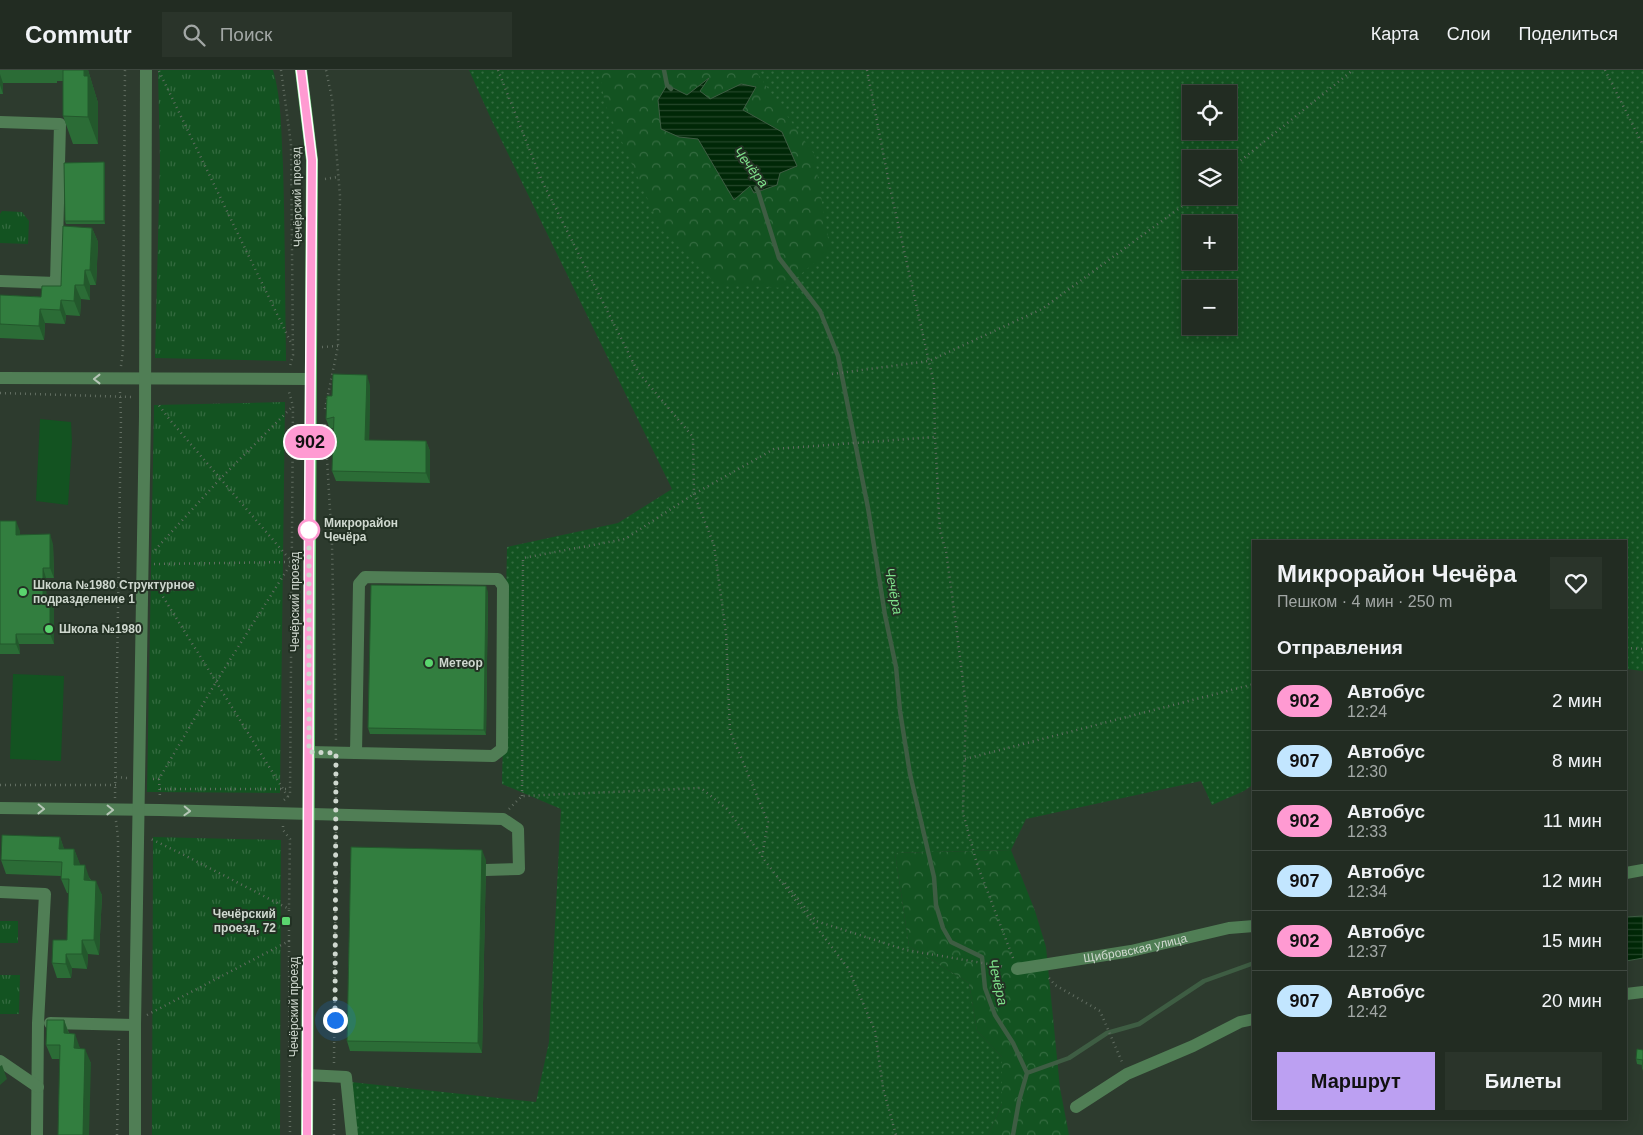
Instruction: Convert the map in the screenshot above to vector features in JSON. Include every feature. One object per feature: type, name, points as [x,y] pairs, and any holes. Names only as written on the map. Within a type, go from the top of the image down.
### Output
[{"type":"main road","name":"Чечёрский проезд","points":[[301,70],[312,160],[307,1135]]},
{"type":"street","points":[[135,1135],[146,325],[146,70]]},
{"type":"street","points":[[0,122],[60,124],[56,282],[0,281]]},
{"type":"street","points":[[0,378],[145,380],[310,379]]},
{"type":"street","points":[[309,752],[356,754],[493,756],[502,749],[503,586],[498,579],[365,577],[359,584],[356,754]]},
{"type":"street","points":[[0,808],[503,819],[518,829],[519,869],[486,870]]},
{"type":"street","points":[[1627,873],[1643,870]]},
{"type":"street","points":[[0,892],[44,894],[38,1023],[37,1135]]},
{"type":"street","name":"Щибровская улица","points":[[1017,969],[1131,951],[1229,928],[1252,926]]},
{"type":"street","points":[[1627,994],[1643,992]]},
{"type":"street","points":[[1076,1108],[1127,1074],[1193,1046],[1240,1022],[1252,1019]]},
{"type":"street","points":[[38,1023],[135,1025]]},
{"type":"street","points":[[0,1060],[38,1087]]},
{"type":"street","points":[[307,1075],[346,1076],[352,1135]]},
{"type":"path","points":[[117,1135],[119,1024],[118,838],[114,810],[116,785],[120,379],[123,350],[125,70]]},
{"type":"path","points":[[159,70],[292,345]]},
{"type":"path","points":[[281,70],[291,144],[293,356],[290,362],[289,394],[293,406],[291,709]]},
{"type":"path","points":[[324,411],[338,346],[340,196],[332,99],[326,70]]},
{"type":"path","points":[[498,70],[542,181],[638,372],[693,437],[694,494],[714,545],[726,633],[730,731],[768,822],[762,857],[816,921],[906,950],[1000,966]]},
{"type":"path","points":[[867,70],[890,188],[934,384],[940,531],[946,551],[966,706],[963,813],[967,834],[977,864],[1017,969]]},
{"type":"path","points":[[1237,164],[1354,70]]},
{"type":"path","points":[[1605,70],[1643,145]]},
{"type":"path","points":[[832,374],[929,360],[1042,309],[1184,205]]},
{"type":"path","points":[[0,393],[144,397],[156,402],[292,562]]},
{"type":"path","points":[[143,564],[220,479],[293,406]]},
{"type":"path","points":[[325,419],[332,546],[336,753],[334,1135]]},
{"type":"path","points":[[522,796],[523,558],[625,539],[694,494],[774,449],[935,437]]},
{"type":"path","points":[[143,564],[292,562]]},
{"type":"path","points":[[116,777],[159,779],[216,682],[292,562]]},
{"type":"path","points":[[143,564],[288,798]]},
{"type":"path","points":[[1627,648],[1643,649]]},
{"type":"path","points":[[964,759],[1252,685]]},
{"type":"path","points":[[0,785],[116,785]]},
{"type":"path","points":[[160,789],[290,788]]},
{"type":"path","points":[[503,819],[522,796],[701,788],[727,809],[848,968],[875,1031],[883,1088],[896,1135]]},
{"type":"path","points":[[150,839],[289,909],[290,1135]]},
{"type":"path","points":[[146,1016],[289,941]]},
{"type":"path","points":[[1038,965],[1055,984],[1100,1011],[1127,1074]]},
{"type":"green space","points":[[158,70],[273,70],[280,105],[283,165],[286,361],[155,358],[160,161]]},
{"type":"green space","points":[[469,70],[1643,70],[1643,671],[1627,669],[1627,540],[1252,540],[1252,785],[1244,791],[1212,805],[1201,781],[1026,819],[1011,850],[895,853],[909,946],[969,983],[977,1031],[1002,1057],[1002,1104],[988,1135],[349,1135],[351,1082],[536,1102],[549,1042],[561,809],[502,784],[507,547],[618,523],[672,489],[492,121]]},
{"type":"green space","points":[[599,70],[755,70],[814,154],[830,250],[784,288],[716,284],[661,229],[605,104]]},
{"type":"green space","points":[[2,211],[22,212],[29,221],[28,244],[0,243],[0,214]]},
{"type":"green space","points":[[285,402],[280,793],[147,792],[154,405]]},
{"type":"green space","points":[[40,419],[71,422],[72,442],[68,505],[36,501]]},
{"type":"green space","points":[[13,674],[64,676],[61,761],[10,759]]},
{"type":"green space","points":[[153,837],[281,840],[280,1135],[152,1135]]},
{"type":"green space","points":[[1011,850],[1035,911],[1046,947],[1060,1088],[1069,1135],[988,1135],[1002,1104],[1002,1057],[977,1031],[969,983],[909,946],[895,853]]},
{"type":"green space","points":[[0,921],[18,921],[18,943],[0,943]]},
{"type":"green space","points":[[0,975],[20,975],[19,1014],[0,1014]]},
{"type":"water","points":[[709,78],[700,91],[710,99],[741,84],[756,87],[743,110],[782,132],[797,166],[780,173],[777,185],[754,193],[750,186],[734,200],[698,139],[679,137],[661,129],[658,100],[667,85],[687,95]]},
{"type":"water","points":[[1643,916],[1643,958],[1627,961],[1627,917]]},
{"type":"building","points":[[63,70],[84,70],[84,76],[88,76],[88,117],[63,116]]},
{"type":"building","points":[[104,162],[104,221],[65,221],[64,163]]},
{"type":"building","points":[[63,226],[92,228],[90,270],[85,270],[84,285],[75,285],[74,301],[61,300],[60,310],[40,309],[39,326],[0,324],[0,295],[41,297],[42,286],[61,286]]},
{"type":"building","points":[[333,374],[367,375],[365,440],[426,441],[426,473],[332,471],[334,417],[326,419],[327,396],[332,396]]},
{"type":"building","name":"Школа №1980 Структурное подразделение 1","points":[[0,521],[16,521],[16,535],[50,534],[50,568],[43,568],[43,596],[50,596],[50,634],[16,634],[16,644],[0,644]]},
{"type":"building","name":"Метеор","points":[[371,585],[486,586],[484,730],[368,728]]},
{"type":"building","points":[[2,835],[60,837],[59,849],[74,849],[74,865],[85,865],[84,880],[96,881],[94,940],[82,940],[82,954],[66,954],[66,964],[52,963],[53,940],[67,940],[69,879],[61,879],[62,862],[1,860]]},
{"type":"building","points":[[351,847],[482,850],[478,1043],[347,1041]]},
{"type":"building","points":[[47,1020],[64,1020],[64,1033],[75,1034],[74,1048],[85,1049],[83,1135],[58,1135],[60,1045],[46,1045]]},
{"type":"building","points":[[1637,1049],[1643,1050],[1643,1060],[1636,1059]]},
{"type":"waterway","name":"Чечёра","points":[[664,70],[667,85],[671,89]]},
{"type":"waterway","name":"Чечёра","points":[[756,188],[779,258],[820,311],[838,356],[868,508],[885,615],[896,667],[900,711],[910,774],[934,877],[936,905],[943,928],[951,942],[982,957],[985,988],[995,1015],[1013,1043],[1027,1073],[1019,1101],[1013,1135]]},
{"type":"waterway","points":[[1027,1073],[1069,1058],[1107,1033],[1139,1024],[1204,981],[1252,964]]},
{"type":"bus line","name":"902","points":[[301,70],[312,160],[307,1135]]},
{"type":"place","name":"Микрорайон Чечёра","points":[[309,530]]},
{"type":"place","name":"Школа №1980 Структурное подразделение 1","points":[[23,592]]},
{"type":"place","name":"Школа №1980","points":[[49,629]]},
{"type":"place","name":"Метеор","points":[[429,663]]},
{"type":"place","name":"Чечёрский проезд, 72","points":[[286,921]]},
{"type":"route","points":[[309,530],[309,752],[336,753],[335,1020]]}]
